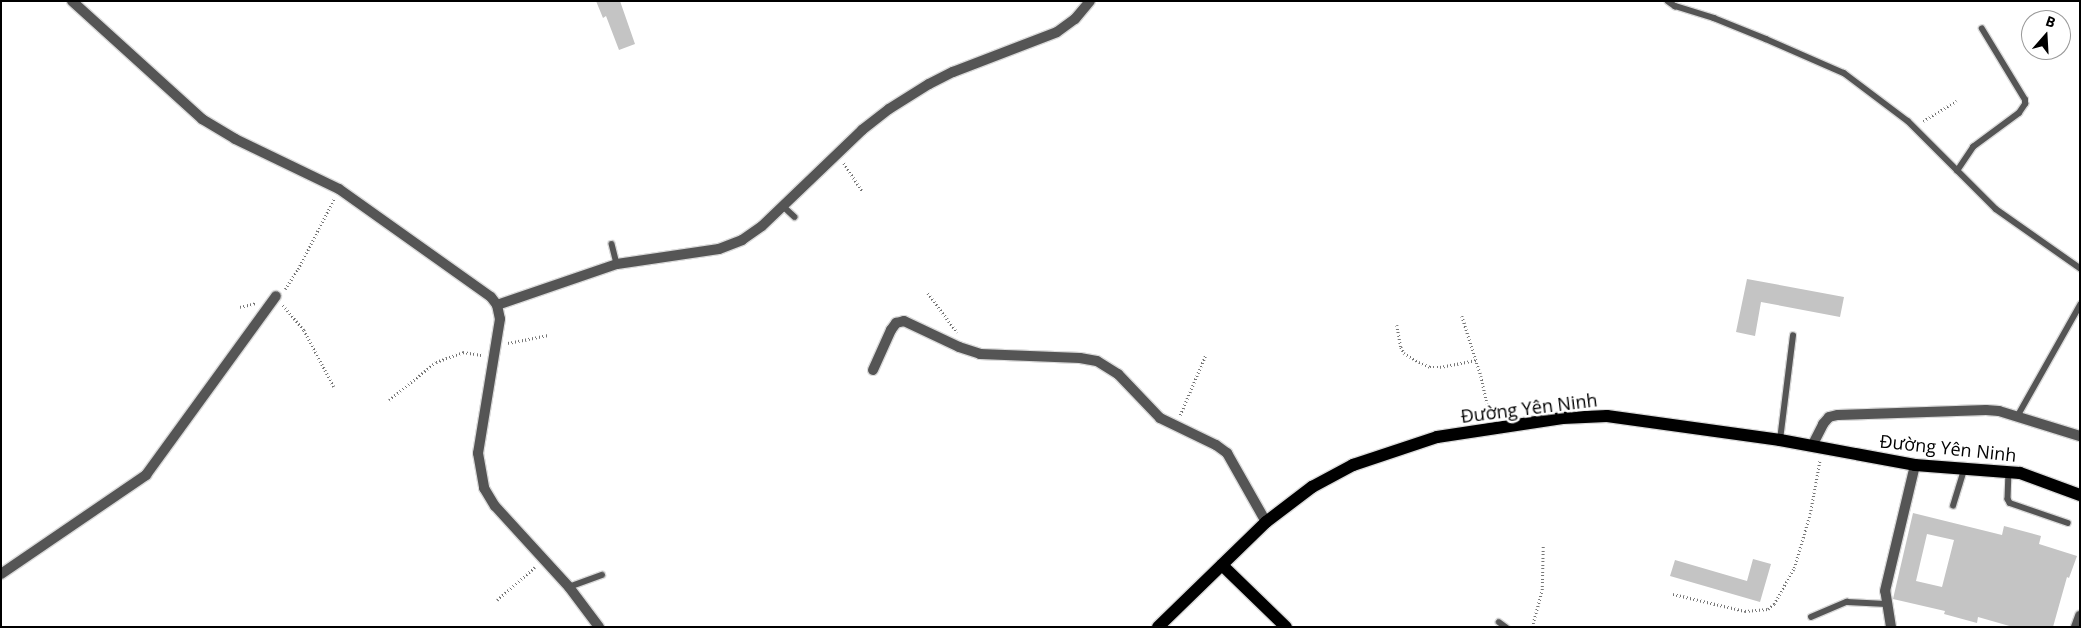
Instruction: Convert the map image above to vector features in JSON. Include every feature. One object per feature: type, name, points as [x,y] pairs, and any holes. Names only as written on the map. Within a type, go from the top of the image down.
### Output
[{"type":"main road","name":"Đường Yên Ninh","points":[[1158,627],[1266,522],[1312,487],[1353,465],[1437,437],[1492,428],[1563,418],[1607,416],[1780,440],[1915,465],[2009,471],[2038,478],[2080,495]]},
{"type":"main road","points":[[1222,566],[1286,627]]},
{"type":"street","points":[[72,1],[202,118],[235,139],[339,189],[486,293],[497,305],[500,319],[497,346],[478,453],[481,478],[495,506],[569,587],[599,627]]},
{"type":"street","points":[[497,305],[617,264],[731,245],[752,234],[862,130],[908,96],[953,72],[1057,32],[1075,19],[1090,1]]},
{"type":"street","points":[[1,574],[146,475],[276,296]]},
{"type":"street","points":[[873,370],[891,330],[896,323],[904,321],[980,354],[1080,358],[1097,361],[1118,374],[1153,412],[1175,427],[1216,445],[1227,454],[1266,522]]},
{"type":"street","points":[[1817,447],[1823,424],[1829,417],[1838,415],[1986,410],[2017,417],[2080,436]]},
{"type":"street","points":[[1891,627],[1886,604],[1887,582],[1915,465]]},
{"type":"street","points":[[2076,627],[2080,616]]},
{"type":"lane","points":[[1668,1],[1675,6],[1714,18],[1844,73],[1913,126],[1996,209],[2080,268]]},
{"type":"lane","points":[[1957,171],[1974,147],[2019,113],[2025,104],[2025,100],[1982,29]]},
{"type":"lane","points":[[783,206],[795,217]]},
{"type":"lane","points":[[612,244],[617,264]]},
{"type":"lane","points":[[2017,417],[2080,305]]},
{"type":"lane","points":[[1780,440],[1794,336]]},
{"type":"lane","points":[[1953,506],[1964,468]]},
{"type":"lane","points":[[2009,471],[2008,499],[2010,503],[2068,522]]},
{"type":"lane","points":[[569,587],[602,575]]},
{"type":"lane","points":[[1811,617],[1847,602],[1886,604]]},
{"type":"lane","points":[[1499,622],[1506,627]]},
{"type":"path","points":[[1913,126],[1956,101]]},
{"type":"path","points":[[838,154],[862,191]]},
{"type":"path","points":[[240,307],[276,296],[293,279],[339,189]]},
{"type":"path","points":[[928,293],[960,336]]},
{"type":"path","points":[[276,296],[304,330],[334,387]]},
{"type":"path","points":[[1462,316],[1476,360],[1492,428]]},
{"type":"path","points":[[1397,324],[1404,353],[1419,362],[1430,367],[1440,367],[1476,360]]},
{"type":"path","points":[[497,346],[548,335]]},
{"type":"path","points":[[389,400],[422,372],[452,354],[476,353],[494,359]]},
{"type":"path","points":[[1175,427],[1206,354]]},
{"type":"path","points":[[1673,594],[1745,611],[1768,609],[1774,604],[1794,568],[1810,514],[1817,447]]},
{"type":"path","points":[[1532,627],[1542,590],[1543,546]]},
{"type":"path","points":[[497,600],[543,560]]},
{"type":"building","points":[[596,1],[620,1],[635,44],[619,50],[606,16],[603,18]]},
{"type":"building","points":[[1747,279],[1844,297],[1840,317],[1761,302],[1755,336],[1736,332]]},
{"type":"building","points":[[1913,513],[2002,535],[2004,526],[2041,536],[2039,544],[2077,556],[2069,578],[2067,577],[2053,627],[2013,627],[1978,617],[1977,623],[1944,614],[1945,611],[1893,599]],"holes":[[[1927,534],[1954,540],[1942,587],[1916,581]]]},
{"type":"building","points":[[1753,559],[1771,564],[1760,602],[1670,576],[1675,560],[1747,581]]}]
